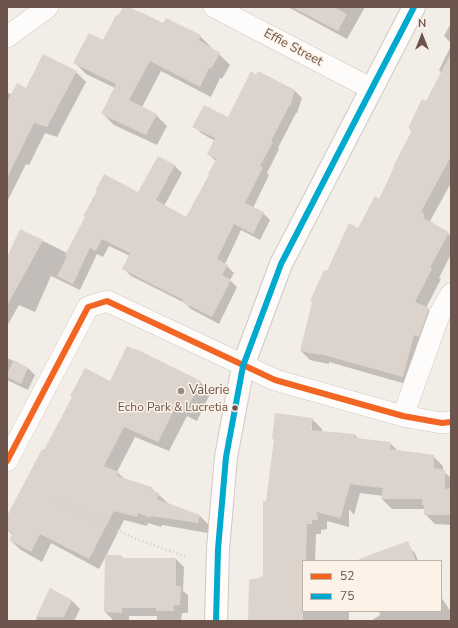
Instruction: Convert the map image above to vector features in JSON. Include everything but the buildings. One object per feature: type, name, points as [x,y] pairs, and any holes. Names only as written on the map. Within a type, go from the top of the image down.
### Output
[{"type":"street","points":[[7,37],[48,7]]},
{"type":"street","name":"Effie Street","points":[[214,7],[372,89]]},
{"type":"street","points":[[216,621],[218,549],[226,457],[243,366],[281,264],[414,7]]},
{"type":"street","points":[[403,416],[440,313],[451,294]]},
{"type":"street","points":[[7,461],[88,307],[107,301],[275,380],[403,416],[442,423],[451,422]]},
{"type":"path","points":[[52,499],[134,538],[187,557]]},
{"type":"transit line","name":"75","points":[[216,621],[218,549],[226,457],[243,366],[281,264],[414,7]]},
{"type":"transit line","name":"52","points":[[7,461],[88,307],[107,301],[275,380],[403,416],[442,423],[451,422]]},
{"type":"place","name":"Valerie","points":[[181,391]]},
{"type":"place","name":"Echo Park & Lucretia","points":[[235,408]]}]
